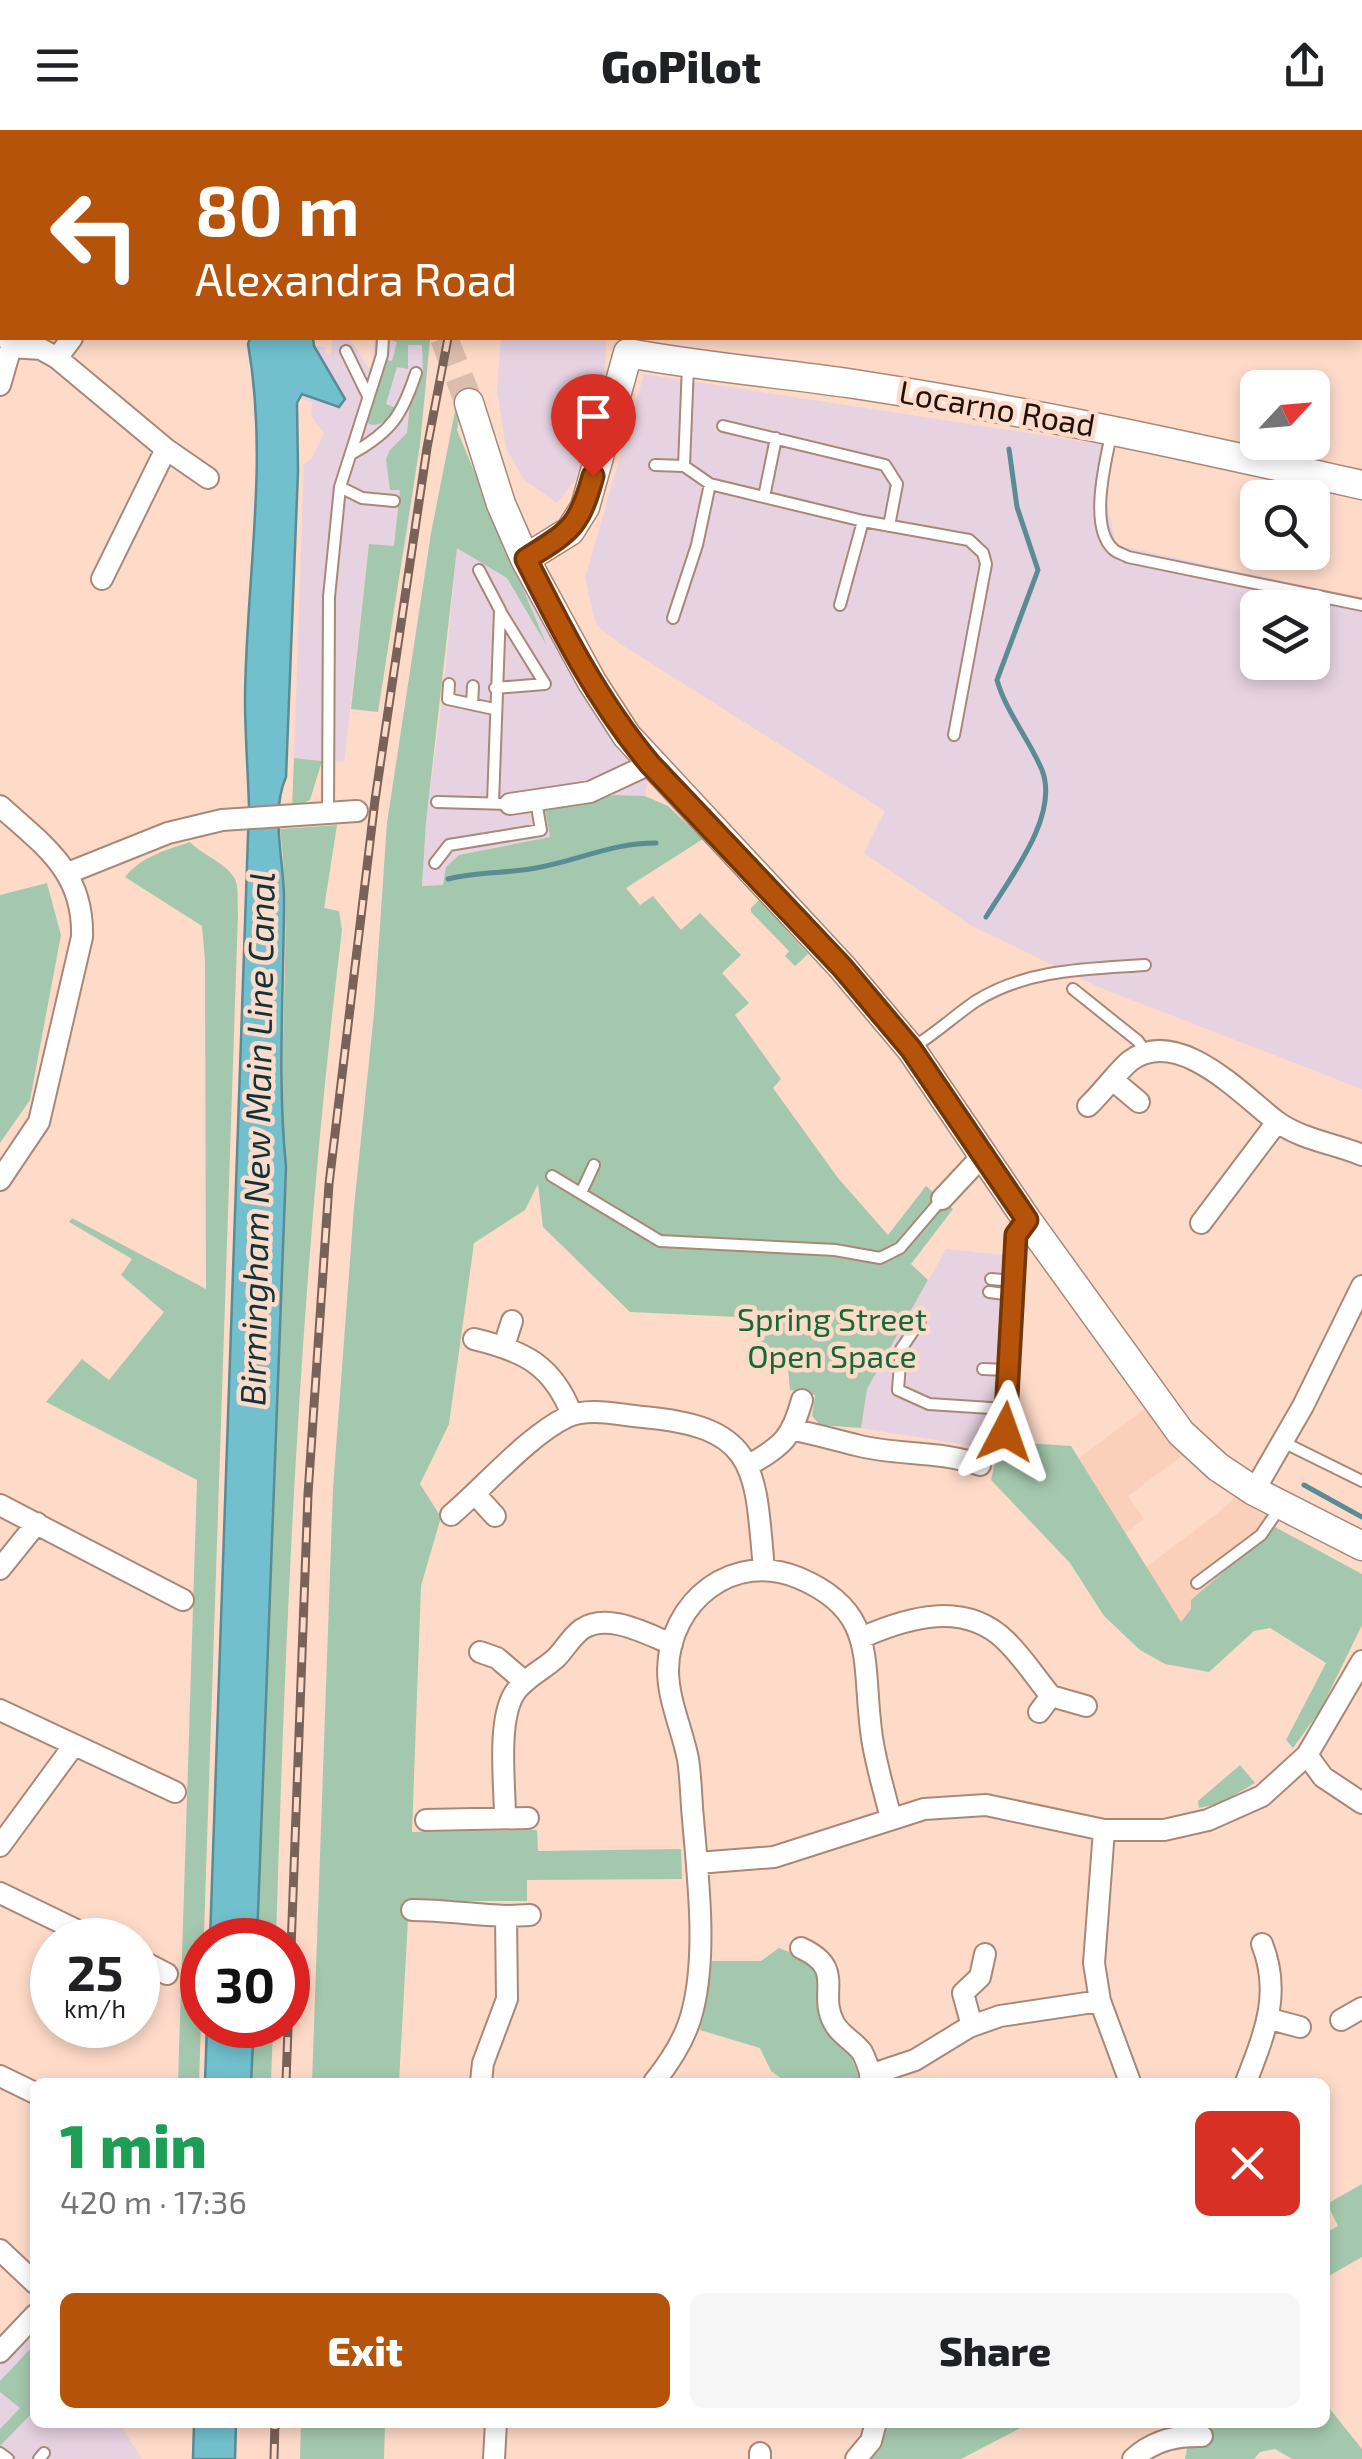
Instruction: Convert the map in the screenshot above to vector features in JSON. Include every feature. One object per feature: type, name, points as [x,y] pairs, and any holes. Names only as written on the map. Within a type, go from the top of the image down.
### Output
[{"type":"main road","name":"Locarno Road","points":[[628,345],[688,364],[852,384],[1112,429],[1362,485]]},
{"type":"main road","points":[[526,559],[570,531],[584,507],[628,345]]},
{"type":"main road","points":[[469,403],[500,504],[526,559],[592,682],[627,736],[842,967],[911,1049],[1027,1220],[1181,1434],[1218,1467],[1254,1491],[1362,1546]]},
{"type":"street","points":[[57,358],[70,340]]},
{"type":"street","points":[[0,385],[10,342],[41,349],[208,478]]},
{"type":"street","points":[[102,579],[166,449]]},
{"type":"street","points":[[502,803],[590,792],[650,764]]},
{"type":"street","points":[[0,806],[68,873],[82,915],[82,937],[39,1122],[0,1180]]},
{"type":"street","points":[[68,873],[168,833],[222,820],[356,811]]},
{"type":"street","points":[[1088,1106],[1131,1060],[1171,1052],[1232,1082],[1277,1122],[1303,1136],[1362,1155]]},
{"type":"street","points":[[1114,1081],[1138,1102]]},
{"type":"street","points":[[1201,1223],[1277,1122]]},
{"type":"street","points":[[942,1200],[983,1155]]},
{"type":"street","points":[[1005,1432],[1016,1235],[1027,1220]]},
{"type":"street","points":[[1254,1491],[1359,1299]]},
{"type":"street","points":[[504,1346],[512,1321]]},
{"type":"street","points":[[474,1339],[504,1346],[547,1371],[564,1394],[572,1415]]},
{"type":"street","points":[[749,1465],[776,1450],[794,1430],[802,1400]]},
{"type":"street","points":[[451,1515],[551,1426],[572,1415],[664,1419],[717,1432],[733,1443],[749,1465],[757,1492],[764,1570]]},
{"type":"street","points":[[794,1430],[856,1445],[957,1456],[980,1466]]},
{"type":"street","points":[[475,1494],[495,1516]]},
{"type":"street","points":[[0,1505],[183,1600]]},
{"type":"street","points":[[0,1570],[37,1523]]},
{"type":"street","points":[[657,2078],[676,2050],[694,2008],[699,1932],[697,1863],[688,1759],[668,1671],[681,1616],[693,1599],[710,1586],[764,1570],[791,1574],[820,1586],[843,1607],[863,1637],[871,1732],[891,1819]]},
{"type":"street","points":[[863,1637],[904,1619],[956,1616],[988,1626],[1006,1641],[1045,1704],[1086,1706]]},
{"type":"street","points":[[505,1818],[505,1720],[513,1694],[524,1682],[559,1656],[583,1628],[594,1624],[624,1626],[672,1644]]},
{"type":"street","points":[[480,1652],[498,1658],[524,1682]]},
{"type":"street","points":[[697,1863],[774,1857],[924,1809],[986,1805],[1104,1830],[1164,1830],[1208,1820],[1262,1796],[1306,1755],[1362,1661]]},
{"type":"street","points":[[0,1710],[175,1792]]},
{"type":"street","points":[[0,1846],[74,1744]]},
{"type":"street","points":[[1306,1755],[1323,1777],[1362,1803]]},
{"type":"street","points":[[426,1820],[528,1818]]},
{"type":"street","points":[[1104,1830],[1094,1963],[1100,2001],[1129,2078]]},
{"type":"street","points":[[0,1893],[52,1918]]},
{"type":"street","points":[[412,1910],[530,1915]]},
{"type":"street","points":[[481,2078],[483,2063],[507,1999],[506,1916]]},
{"type":"street","points":[[1248,2078],[1270,2019],[1270,1964],[1262,1944]]},
{"type":"street","points":[[801,1948],[820,1959],[827,1969],[832,2020],[861,2050],[872,2078],[915,2060],[972,2026],[1000,2016],[1100,2001]]},
{"type":"street","points":[[972,2026],[963,1993],[980,1976],[985,1954]]},
{"type":"street","points":[[160,1971],[167,1974]]},
{"type":"street","points":[[1341,2020],[1362,2008]]},
{"type":"street","points":[[1270,2019],[1300,2026]]},
{"type":"street","points":[[0,2076],[30,2091]]},
{"type":"street","points":[[0,2250],[30,2278]]},
{"type":"street","points":[[0,2352],[30,2320]]},
{"type":"street","points":[[494,2459],[496,2428]]},
{"type":"street","points":[[856,2459],[871,2441],[874,2428]]},
{"type":"street","points":[[1133,2459],[1162,2451],[1184,2436],[1202,2436]]},
{"type":"lane","points":[[318,814],[329,596],[340,487],[382,355],[382,340]]},
{"type":"lane","points":[[346,352],[368,396]]},
{"type":"lane","points":[[684,466],[688,364]]},
{"type":"lane","points":[[353,452],[379,438],[395,421],[404,409],[416,373]]},
{"type":"lane","points":[[724,426],[885,465],[897,484],[889,526]]},
{"type":"lane","points":[[1112,429],[1101,486],[1104,532],[1111,548],[1128,557],[1362,606]]},
{"type":"lane","points":[[764,497],[776,438]]},
{"type":"lane","points":[[654,465],[684,466],[710,484],[863,521],[970,540],[983,553],[986,564],[954,736]]},
{"type":"lane","points":[[673,618],[697,545],[710,484]]},
{"type":"lane","points":[[340,487],[362,498],[394,501]]},
{"type":"lane","points":[[840,605],[863,521]]},
{"type":"lane","points":[[478,570],[545,684],[495,688]]},
{"type":"lane","points":[[437,802],[502,803],[494,709],[500,610]]},
{"type":"lane","points":[[484,637],[498,638]]},
{"type":"lane","points":[[466,703],[461,685],[448,699],[466,703],[494,709]]},
{"type":"lane","points":[[435,863],[449,845],[542,830],[536,800]]},
{"type":"lane","points":[[911,1049],[979,1000],[1015,983],[1054,971],[1145,965]]},
{"type":"lane","points":[[1074,989],[1138,1041],[1148,1054]]},
{"type":"lane","points":[[581,1193],[594,1165]]},
{"type":"lane","points":[[552,1176],[660,1241],[835,1250],[880,1258],[900,1248],[942,1200]]},
{"type":"lane","points":[[991,1279],[1013,1288]]},
{"type":"lane","points":[[990,1292],[1013,1288]]},
{"type":"lane","points":[[920,1321],[901,1349],[898,1390],[930,1404],[1006,1409]]},
{"type":"lane","points":[[984,1369],[1008,1370]]},
{"type":"lane","points":[[1283,1442],[1362,1481]]},
{"type":"lane","points":[[1197,1583],[1261,1535],[1281,1505]]},
{"type":"lane","points":[[0,2453],[8,2459]]},
{"type":"shaded area","points":[[332,340],[350,340],[369,368],[373,367],[374,340],[430,340],[405,548],[369,545],[344,762],[294,758],[304,464],[312,458],[324,433],[311,416],[312,403],[299,397],[307,394],[339,407],[340,389],[314,346],[325,347],[331,356]]},
{"type":"shaded area","points":[[501,340],[606,340],[605,371],[576,479],[557,503],[524,480],[506,448],[497,390]]},
{"type":"shaded area","points":[[644,374],[1106,445],[1100,470],[1116,545],[1325,590],[1240,590],[1240,680],[1330,680],[1330,591],[1362,598],[1362,1089],[1101,988],[972,926],[864,853],[885,811],[596,625],[585,578]]},
{"type":"shaded area","points":[[457,547],[525,559],[650,764],[645,796],[615,795],[545,811],[551,837],[459,855],[443,885],[422,886],[426,822]]},
{"type":"shaded area","points":[[946,1249],[1024,1257],[1013,1442],[1001,1441],[999,1450],[861,1428],[867,1389]]},
{"type":"shaded area","points":[[1157,1400],[1195,1446],[1128,1496],[1144,1519],[1125,1533],[1079,1458]]},
{"type":"shaded area","points":[[1247,1486],[1286,1507],[1275,1527],[1181,1623],[1146,1567]]},
{"type":"shaded area","points":[[20,2331],[30,2341],[30,2428],[122,2428],[142,2459],[0,2459],[0,2352]]},
{"type":"green space","points":[[390,340],[430,340],[420,444],[378,712],[351,709],[369,544],[394,546],[400,490],[390,490],[386,459],[407,433],[410,404],[423,373],[422,345],[408,345],[408,369],[397,367],[386,404],[396,408],[385,421],[369,424],[366,420],[386,360],[392,361],[397,342]]},
{"type":"green space","name":"Spring Street Open Space","points":[[457,401],[461,410],[457,430],[547,646],[507,578],[457,548],[422,886],[443,885],[446,867],[459,855],[550,837],[545,810],[615,795],[645,796],[668,806],[703,839],[626,888],[640,905],[653,896],[681,930],[700,913],[741,955],[722,973],[749,1003],[735,1015],[781,1079],[773,1088],[838,1178],[888,1235],[926,1186],[953,1209],[911,1264],[928,1280],[867,1389],[861,1428],[820,1425],[812,1416],[815,1395],[790,1390],[788,1368],[762,1368],[760,1318],[630,1312],[543,1227],[538,1184],[525,1210],[474,1243],[449,1424],[420,1484],[441,1517],[421,1586],[412,1832],[537,1830],[538,1851],[681,1849],[682,1879],[527,1880],[527,1901],[409,1901],[399,2078],[312,2078],[333,1488],[354,1207],[374,1013],[387,823],[431,533]]},
{"type":"green space","points":[[294,758],[322,761],[310,800],[292,808]]},
{"type":"green space","points":[[337,825],[324,908],[339,911],[342,930],[316,1182],[297,1434],[277,1918],[258,1918],[286,1167],[282,1083],[285,913],[280,829]]},
{"type":"green space","points":[[190,842],[232,874],[237,886],[204,1918],[183,1918],[197,1480],[46,1402],[82,1359],[109,1380],[164,1312],[121,1275],[132,1259],[69,1222],[72,1218],[206,1289],[202,926],[125,877],[147,859]]},
{"type":"green space","points":[[47,883],[61,935],[30,1100],[0,1143],[0,895]]},
{"type":"green space","points":[[759,900],[808,954],[795,966],[785,956],[789,951],[751,912]]},
{"type":"green space","points":[[1000,1441],[1071,1446],[1181,1622],[1191,1609],[1191,1600],[1275,1527],[1362,1574],[1362,1625],[1321,1709],[1293,1748],[1286,1740],[1326,1663],[1270,1628],[1254,1631],[1209,1672],[1165,1664],[1140,1650],[1104,1616],[1070,1563],[991,1480]]},
{"type":"green space","points":[[1240,1765],[1255,1783],[1221,1803],[1199,1808],[1198,1801]]},
{"type":"green space","points":[[779,1948],[814,1962],[859,2078],[781,2078],[771,2071],[760,2048],[700,2030],[712,1961],[761,1961]]},
{"type":"green space","points":[[180,2019],[180,2048],[200,2048],[199,2078],[178,2078]]},
{"type":"green space","points":[[253,2048],[272,2048],[271,2078],[251,2078]]},
{"type":"green space","points":[[1362,2184],[1362,2257],[1330,2275],[1330,2230],[1338,2226],[1330,2202]]},
{"type":"green space","points":[[30,2349],[30,2415],[0,2446],[0,2429],[20,2408],[0,2392],[0,2381]]},
{"type":"green space","points":[[1330,2409],[1362,2449],[1362,2459],[1292,2459],[1275,2449],[1260,2452],[1254,2459],[1185,2459],[1187,2448],[1193,2443],[1204,2443],[1213,2428],[1330,2428]]},
{"type":"green space","points":[[301,2428],[385,2428],[384,2459],[300,2459]]},
{"type":"green space","points":[[884,2428],[1020,2428],[961,2459],[869,2459],[882,2441]]},
{"type":"water","name":"Birmingham New Main Line Canal","points":[[249,340],[313,340],[345,399],[339,407],[302,394],[297,403],[286,777],[278,821],[284,898],[281,1066],[286,1167],[258,1918],[211,1918],[249,807],[245,699],[257,477]]},
{"type":"water","points":[[206,2048],[253,2048],[251,2078],[205,2078]]},
{"type":"water","points":[[194,2428],[236,2428],[235,2459],[193,2459]]},
{"type":"waterway","points":[[986,917],[1019,866],[1038,827],[1046,788],[1042,770],[997,680],[1038,570],[1017,507],[1009,449]]},
{"type":"waterway","points":[[448,879],[529,869],[612,848],[656,843]]},
{"type":"waterway","points":[[1304,1485],[1362,1517]]},
{"type":"tunnel","points":[[445,340],[469,403]]},
{"type":"railway","points":[[286,2078],[308,1494],[329,1184],[375,800],[427,448],[448,340]]},
{"type":"railway","points":[[274,2459],[275,2428]]},
{"type":"route","points":[[593,476],[584,507],[570,531],[526,559],[592,682],[650,764],[842,967],[911,1049],[1027,1220],[1016,1235],[1005,1432]]}]
